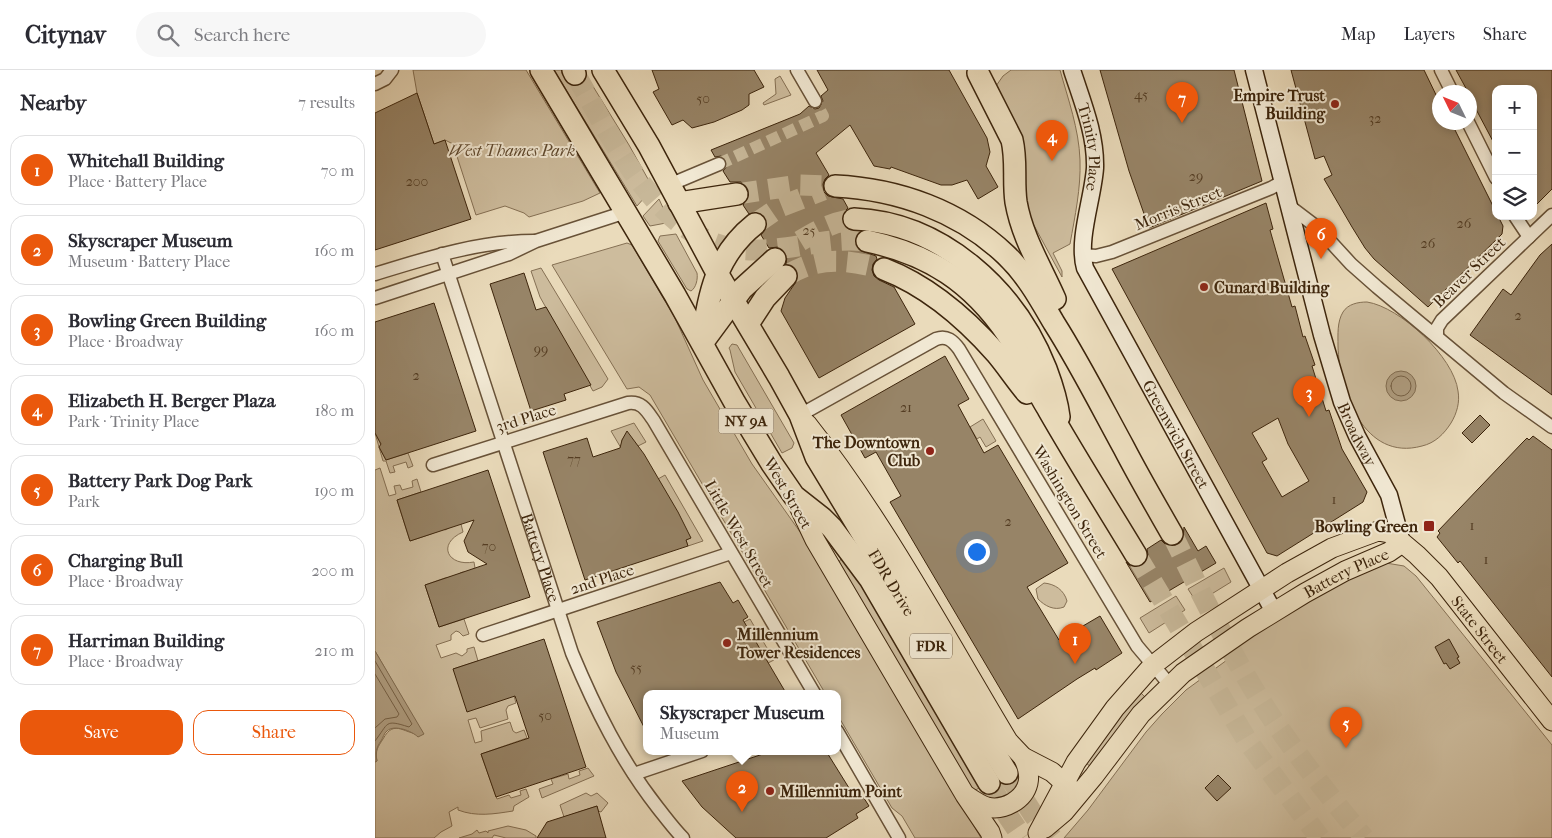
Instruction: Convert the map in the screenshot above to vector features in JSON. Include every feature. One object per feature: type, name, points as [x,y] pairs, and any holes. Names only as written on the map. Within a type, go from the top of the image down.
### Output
[{"type":"highway","name":"West Street","points":[[541,70],[702,342],[757,441],[793,496]]},
{"type":"highway","name":"NY 9A","points":[[603,70],[649,146],[717,273],[800,415]]},
{"type":"highway","points":[[980,71],[1012,140],[1015,152],[1015,188],[1018,212],[1034,256],[1063,316],[1074,354]]},
{"type":"highway","points":[[835,186],[881,191],[907,198],[943,212],[975,231],[1007,256],[1030,282],[1074,354],[1172,534]]},
{"type":"highway","points":[[674,194],[737,194]]},
{"type":"highway","points":[[854,219],[884,222],[922,236],[959,257],[975,268],[991,283],[1019,316],[1039,351],[1055,392],[1060,429]]},
{"type":"highway","points":[[702,342],[705,315],[717,273],[735,242],[755,224]]},
{"type":"highway","points":[[867,241],[893,247],[925,260],[956,279],[985,304],[1009,336],[1047,408],[1137,555]]},
{"type":"highway","points":[[702,342],[734,300],[755,277],[781,267],[765,298],[748,324]]},
{"type":"highway","points":[[884,269],[919,286],[943,303],[987,343],[1026,392],[1047,408]]},
{"type":"highway","name":"FDR Drive","points":[[793,496],[831,528],[862,568],[998,778],[816,457],[800,415]]},
{"type":"main road","name":"Trinity Place","points":[[1072,70],[1088,120],[1095,156],[1083,255]]},
{"type":"main road","name":"Broadway","points":[[1254,70],[1322,335],[1342,402],[1357,436],[1389,495],[1402,543]]},
{"type":"main road","name":"Greenwich Street","points":[[1083,255],[1087,273],[1274,612]]},
{"type":"main road","points":[[800,415],[827,450],[880,529],[1008,741],[1023,757],[1052,772],[1078,796]]},
{"type":"main road","name":"West Street","points":[[793,496],[815,540],[992,838]]},
{"type":"main road","name":"Battery Place","points":[[1385,532],[1402,543],[1389,552],[1345,571],[1274,612],[1198,662],[1170,686],[1134,723],[1078,796],[1057,819],[1035,836],[1075,762],[1115,708],[1152,666],[1196,632],[1318,555],[1370,533],[1385,532]]},
{"type":"main road","name":"State Street","points":[[1402,543],[1439,577],[1551,719]]},
{"type":"main road","points":[[965,795],[987,807],[1001,807],[1015,801],[1020,797],[1028,784],[1027,770],[1023,757]]},
{"type":"street","points":[[375,84],[385,79],[392,70]]},
{"type":"street","points":[[797,70],[815,101]]},
{"type":"street","points":[[1441,70],[1448,85]]},
{"type":"street","points":[[1471,130],[1494,175]]},
{"type":"street","points":[[674,194],[719,164]]},
{"type":"street","name":"Morris Street","points":[[1083,255],[1095,256],[1112,252],[1271,188],[1283,181]]},
{"type":"street","points":[[1289,206],[1318,228],[1346,259],[1367,278],[1504,393],[1552,427]]},
{"type":"street","points":[[375,298],[509,254],[537,241],[626,212]]},
{"type":"street","name":"Beaver Street","points":[[1437,336],[1437,328],[1442,320],[1552,215]]},
{"type":"street","points":[[1518,220],[1529,237]]},
{"type":"street","points":[[375,274],[442,254],[495,243],[537,241]]},
{"type":"street","name":"Battery Place","points":[[442,254],[572,653],[589,694],[611,736],[650,798],[683,838]]},
{"type":"street","name":"Washington Street","points":[[800,415],[936,338],[943,337],[951,340],[959,349],[1137,646],[1170,686]]},
{"type":"street","name":"3rd Place","points":[[433,465],[628,403]]},
{"type":"street","name":"Little West Street","points":[[628,403],[640,404],[648,412],[812,690]]},
{"type":"street","name":"2nd Place","points":[[483,635],[731,553]]},
{"type":"street","points":[[841,738],[899,838]]},
{"type":"street","points":[[634,774],[690,755]]},
{"type":"green space","name":"West Thames Park","points":[[413,70],[526,70],[600,193],[583,201],[529,217],[524,213],[505,206],[476,215],[453,144],[445,140],[434,144],[417,93]]},
{"type":"green space","points":[[554,70],[583,70],[629,145],[653,188],[637,206]]},
{"type":"green space","points":[[1011,70],[1060,70],[1073,114],[1078,137],[1080,181],[1070,244],[1053,253],[1062,271],[1062,277],[1030,218],[996,86],[1003,76]]},
{"type":"green space","points":[[780,76],[791,95],[764,105],[763,103],[776,94],[775,79]]},
{"type":"green space","points":[[659,199],[669,221],[650,226],[643,216]]},
{"type":"green space","points":[[676,234],[697,273],[696,283],[691,291],[687,289],[658,241],[660,236]]},
{"type":"green space","points":[[627,243],[632,245],[675,318],[703,380],[752,464],[810,546],[981,838],[915,838],[902,816],[892,808],[841,721],[841,690],[823,690],[650,395],[639,387],[627,389],[552,265]]},
{"type":"green space","points":[[541,268],[608,379],[602,387],[593,391],[540,297],[531,271]]},
{"type":"green space","points":[[1367,302],[1395,313],[1409,323],[1436,349],[1447,363],[1454,378],[1459,399],[1455,415],[1442,434],[1427,445],[1402,448],[1385,443],[1370,433],[1359,419],[1350,402],[1343,383],[1340,364],[1338,346],[1339,324],[1343,312],[1350,305]]},
{"type":"green space","points":[[732,344],[737,345],[794,443],[792,448],[782,453],[735,372],[729,348]]},
{"type":"green space","points":[[983,419],[996,441],[986,447],[980,437],[977,439],[970,427]]},
{"type":"green space","points":[[634,423],[646,442],[638,446],[626,434],[622,440],[621,448],[611,431]]},
{"type":"green space","points":[[375,433],[381,445],[379,447]]},
{"type":"green space","points":[[379,447],[386,460],[408,453],[413,466],[408,468],[406,462],[393,466],[395,472],[390,473],[386,461],[383,461]]},
{"type":"green space","points":[[380,468],[389,496],[396,494],[394,486],[400,485],[402,490],[413,487],[412,481],[417,479],[421,492],[397,500],[410,541],[442,528],[445,530],[458,523],[461,524],[463,532],[450,542],[449,553],[452,558],[458,561],[465,563],[474,562],[475,568],[473,571],[463,572],[458,576],[425,585],[439,627],[464,619],[469,634],[463,636],[456,631],[451,635],[451,640],[436,645],[441,658],[456,653],[462,656],[467,652],[467,649],[474,647],[478,661],[453,669],[514,696],[516,703],[508,706],[506,710],[508,719],[480,728],[476,718],[468,720],[475,743],[482,741],[481,731],[510,722],[513,731],[516,733],[524,730],[527,738],[481,754],[497,799],[509,795],[511,798],[521,795],[520,791],[526,789],[529,797],[514,806],[513,811],[499,813],[472,814],[458,810],[458,807],[449,812],[452,826],[434,838],[375,838],[375,762],[377,761],[378,747],[392,729],[396,728],[411,733],[423,734],[375,651],[375,470]]},
{"type":"green space","points":[[665,475],[703,541],[688,546],[686,540],[690,538],[658,479]]},
{"type":"green space","points":[[843,558],[847,560],[980,787],[976,790],[971,788],[839,564]]},
{"type":"green space","points":[[1386,563],[1404,566],[1416,576],[1552,745],[1552,838],[1064,838],[1162,714],[1186,690],[1227,660],[1238,645],[1323,592],[1355,575]]},
{"type":"green space","points":[[1224,568],[1231,582],[1197,603],[1188,589]]},
{"type":"green space","points":[[1044,583],[1055,586],[1066,597],[1067,601],[1064,607],[1050,607],[1038,599],[1036,589]]},
{"type":"green space","points":[[1176,596],[1185,610],[1149,633],[1140,618]]},
{"type":"green space","points":[[750,619],[774,660],[768,663],[744,622]]},
{"type":"green space","points":[[1140,692],[1146,698],[1092,768],[1086,763]]},
{"type":"green space","points":[[588,768],[594,776],[542,798],[539,789],[553,784],[551,779],[568,774],[569,779],[580,775],[579,771]]},
{"type":"green space","points":[[586,793],[591,796],[597,793],[608,803],[601,812],[598,811],[597,806],[564,817],[560,805]]},
{"type":"green space","points":[[508,826],[526,830],[536,836],[536,838],[506,838],[494,835],[492,838],[459,838],[472,834],[477,830],[479,833],[486,831],[488,833],[488,831]]},
{"type":"water","points":[[1401,371],[1412,375],[1416,386],[1412,397],[1401,401],[1390,397],[1386,386],[1390,375]]},
{"type":"water","points":[[375,651],[424,734],[418,737],[403,729],[390,729],[385,733],[378,746],[376,753],[377,761],[375,762]]},
{"type":"building","points":[[652,70],[754,70],[764,87],[749,94],[749,105],[742,110],[714,122],[692,128],[683,120],[672,125],[653,92],[659,89]]},
{"type":"building","points":[[817,70],[949,70],[987,138],[990,152],[986,166],[998,187],[978,199],[967,180],[952,185],[941,185],[891,167],[890,169],[874,166],[850,125],[816,153],[829,175],[823,184],[824,192],[828,196],[843,199],[848,208],[842,217],[843,224],[847,229],[858,232],[855,244],[859,250],[876,256],[877,259],[873,264],[872,270],[874,276],[894,287],[915,324],[819,378],[781,311],[785,298],[798,279],[798,272],[794,267],[786,264],[787,257],[784,250],[778,247],[769,248],[761,235],[767,227],[765,216],[758,212],[749,214],[743,205],[749,198],[747,187],[741,182],[730,182],[723,171],[727,166],[726,160],[721,156],[715,157],[711,150],[800,114],[809,106],[815,109],[819,108],[823,101],[821,96],[828,90]]},
{"type":"building","points":[[1100,70],[1234,70],[1262,181],[1149,228],[1129,171]]},
{"type":"building","points":[[1291,70],[1424,70],[1432,87],[1432,130],[1455,130],[1492,204],[1492,220],[1500,220],[1503,226],[1502,234],[1428,307],[1374,259],[1365,248],[1324,179],[1332,175],[1324,156],[1315,159]]},
{"type":"building","points":[[1456,70],[1552,70],[1552,189],[1537,204],[1537,85],[1492,85],[1492,139],[1477,111],[1477,85],[1464,85]]},
{"type":"building","points":[[417,93],[434,144],[445,140],[471,219],[375,250],[375,113]]},
{"type":"building","points":[[1266,203],[1273,229],[1270,230],[1292,307],[1295,306],[1303,337],[1305,336],[1315,365],[1312,366],[1326,411],[1329,410],[1342,449],[1367,492],[1363,502],[1277,556],[1267,553],[1112,269]],"holes":[[[1278,418],[1288,444],[1309,481],[1282,497],[1262,462],[1267,459],[1252,433]]]},
{"type":"building","points":[[1552,244],[1552,395],[1470,335],[1503,289],[1511,295],[1540,255]]},
{"type":"building","points":[[524,273],[536,310],[546,307],[591,385],[564,394],[566,400],[531,411],[490,284]]},
{"type":"building","points":[[434,303],[476,431],[386,460],[379,447],[381,444],[375,433],[375,322]]},
{"type":"building","points":[[945,356],[969,399],[958,405],[984,453],[998,445],[1068,563],[1027,587],[1059,640],[1100,616],[1122,653],[1096,670],[1095,668],[1077,679],[1018,719],[890,502],[901,496],[876,452],[865,458],[841,415]]},
{"type":"building","points":[[1480,415],[1490,425],[1472,443],[1462,433]]},
{"type":"building","points":[[627,431],[644,454],[691,538],[686,540],[688,546],[585,580],[543,452],[587,438],[593,457],[620,448]]},
{"type":"building","points":[[1533,436],[1552,450],[1552,677],[1460,561],[1458,563],[1437,537],[1440,533],[1438,531],[1527,438],[1529,440]]},
{"type":"building","points":[[488,470],[530,597],[439,627],[425,585],[487,564],[468,552],[464,541],[474,520],[410,541],[397,500]]},
{"type":"building","points":[[1184,527],[1198,551],[1206,546],[1216,563],[1150,602],[1126,562],[1130,566],[1143,565],[1147,561],[1147,549],[1161,540],[1171,546],[1179,545],[1183,540]]},
{"type":"building","points":[[720,582],[733,603],[738,600],[748,617],[743,620],[784,690],[643,690],[643,725],[616,672],[597,622]]},
{"type":"building","points":[[544,639],[586,767],[496,797],[481,754],[529,738],[515,696],[467,712],[453,669]]},
{"type":"building","points":[[1449,639],[1459,657],[1457,658],[1460,663],[1450,669],[1446,663],[1444,664],[1435,647]]},
{"type":"building","name":"Millennium Point","points":[[760,755],[828,755],[854,796],[860,792],[869,806],[856,814],[858,818],[826,838],[736,838],[702,807],[682,781]]},
{"type":"building","points":[[1218,775],[1231,788],[1217,801],[1205,788]]},
{"type":"building","points":[[597,806],[606,838],[537,838],[547,822]]},
{"type":"tunnel","points":[[575,74],[625,160],[645,188],[667,212],[692,232],[721,245],[753,250],[767,250],[838,240],[867,241]]},
{"type":"tunnel","points":[[719,164],[823,116],[815,101]]},
{"type":"tunnel","points":[[737,194],[798,185],[835,186]]},
{"type":"tunnel","points":[[755,224],[780,207],[823,190]]},
{"type":"tunnel","points":[[800,241],[826,227],[854,219]]},
{"type":"tunnel","points":[[786,276],[810,265],[834,261],[858,263],[884,269]]},
{"type":"tunnel","points":[[1172,534],[1221,631],[1261,701],[1308,767],[1364,838]]},
{"type":"tunnel","points":[[1136,555],[1248,742],[1320,838]]},
{"type":"tunnel","points":[[1007,773],[1033,814],[1052,838]]},
{"type":"tunnel","points":[[989,783],[1023,838]]},
{"type":"place","name":"Empire Trust Building","points":[[1335,104]]},
{"type":"place","name":"Harriman Building","points":[[1182,123]]},
{"type":"place","name":"Elizabeth H. Berger Plaza","points":[[1052,161]]},
{"type":"place","name":"Charging Bull","points":[[1321,259]]},
{"type":"place","name":"Cunard Building","points":[[1204,287]]},
{"type":"place","name":"Bowling Green Building","points":[[1309,417]]},
{"type":"place","name":"The Downtown Club","points":[[930,451]]},
{"type":"place","name":"Bowling Green","points":[[1429,526]]},
{"type":"place","name":"Millennium Tower Residences","points":[[727,643]]},
{"type":"place","name":"Whitehall Building","points":[[1075,664]]},
{"type":"place","name":"Battery Park Dog Park","points":[[1346,748]]},
{"type":"place","name":"Millennium Point","points":[[770,791]]},
{"type":"place","name":"Skyscraper Museum","points":[[742,812]]}]
